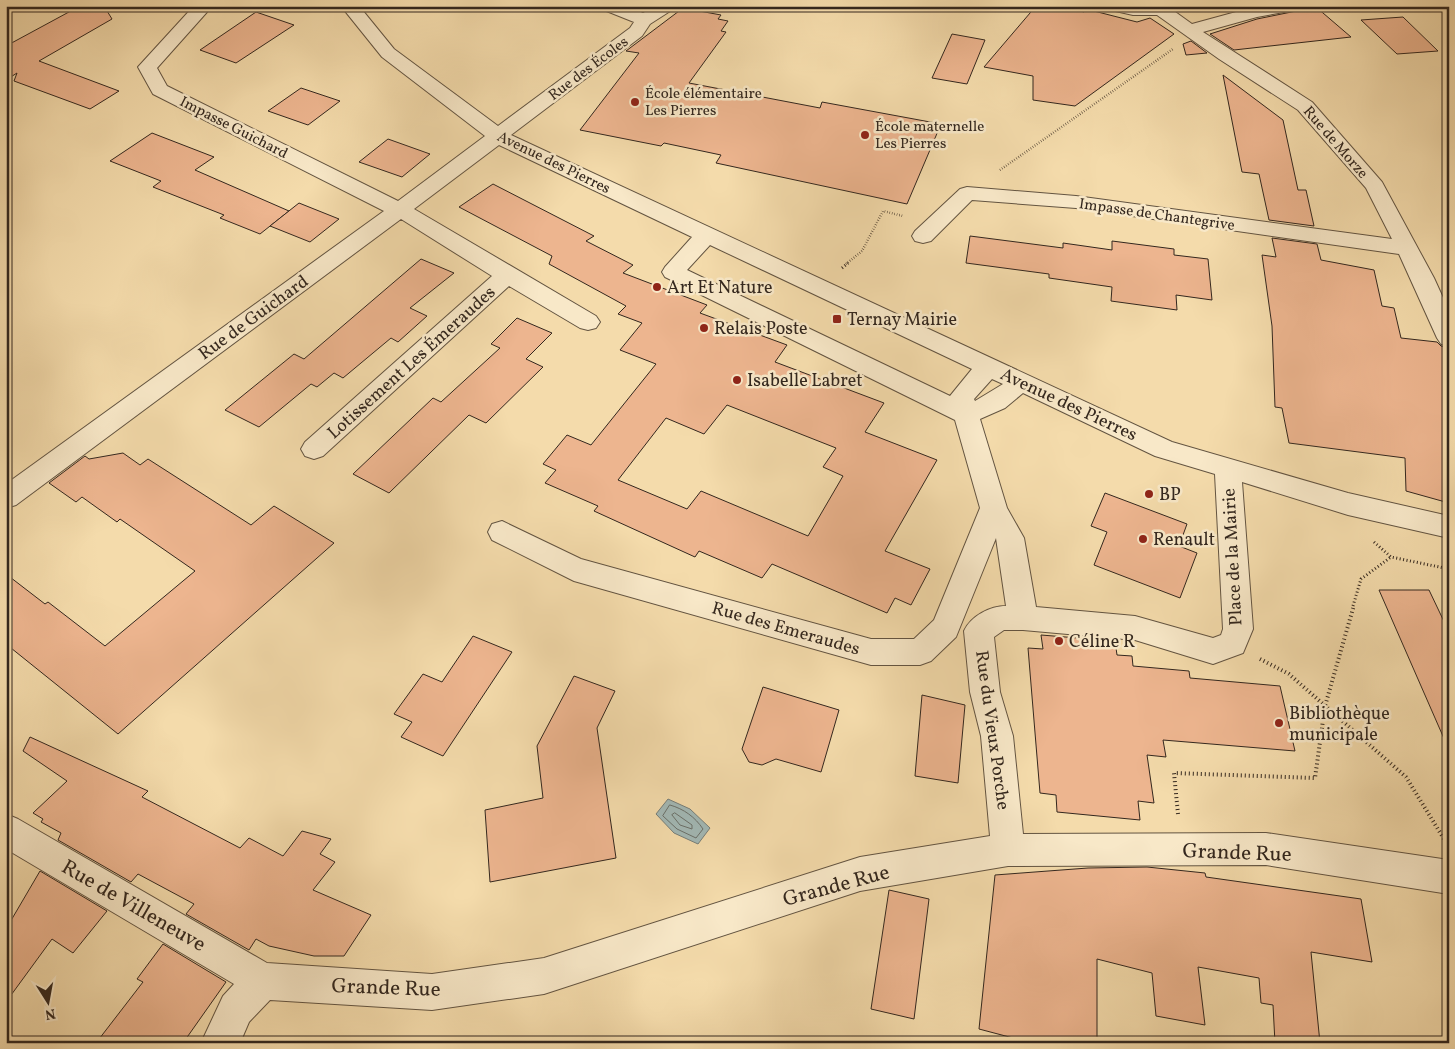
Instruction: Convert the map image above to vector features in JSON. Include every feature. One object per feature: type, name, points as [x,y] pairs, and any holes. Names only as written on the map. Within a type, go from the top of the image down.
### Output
[{"type":"street","name":"Avenue des Pierres","points":[[350,6],[388,53],[499,136],[706,235],[1021,380],[1164,449],[1348,504],[1449,527]]},
{"type":"street","name":"Rue des Écoles","points":[[499,136],[636,32],[644,20],[610,6]]},
{"type":"street","points":[[644,20],[669,6]]},
{"type":"street","points":[[1117,6],[1133,10],[1157,8]]},
{"type":"street","points":[[1189,30],[1255,12],[1289,6]]},
{"type":"street","name":"Rue de Morze","points":[[1157,8],[1305,106],[1375,186],[1423,278],[1449,338]]},
{"type":"street","name":"Impasse Guichard","points":[[198,12],[147,67],[160,90],[399,210]]},
{"type":"street","name":"Rue de Guichard","points":[[6,498],[499,136]]},
{"type":"street","points":[[929,230],[966,193]]},
{"type":"street","name":"Impasse de Chantegrive","points":[[966,193],[1076,202],[1407,248]]},
{"type":"street","name":"Lotissement Les Émeraudes","points":[[399,210],[418,219],[507,276],[588,322]]},
{"type":"street","points":[[706,235],[673,272],[965,414],[988,408],[1007,395],[1021,380]]},
{"type":"street","name":"Lotissement Les Émeraudes","points":[[314,449],[507,276]]},
{"type":"street","points":[[990,367],[974,381],[961,398],[994,508],[1010,538],[1023,618],[1135,628],[1213,651],[1232,644]]},
{"type":"street","name":"Place de la Mairie","points":[[1228,469],[1238,629],[1232,644]]},
{"type":"street","name":"Rue des Emeraudes","points":[[502,532],[574,569],[871,652],[920,652],[946,628],[994,508]]},
{"type":"street","name":"Rue du Vieux Porche","points":[[1008,850],[997,736],[985,692],[979,630],[999,618],[1023,618]]},
{"type":"street","name":"Rue de Villeneuve","points":[[6,830],[263,980]]},
{"type":"street","name":"Grande Rue","points":[[263,980],[432,992],[544,976],[860,874],[1008,850],[1266,850],[1449,877]]},
{"type":"street","points":[[220,1043],[236,1009],[263,980]]},
{"type":"path","points":[[966,193],[1189,38],[1189,30]]},
{"type":"path","points":[[820,289],[862,251],[884,211],[929,230]]},
{"type":"path","points":[[1181,850],[1174,773],[1315,778],[1325,706],[1362,579],[1391,557]]},
{"type":"path","points":[[1232,644],[1289,674],[1406,777],[1449,846]]},
{"type":"water","points":[[668,799],[690,809],[710,828],[698,844],[674,833],[656,814]]},
{"type":"building","points":[[80,6],[104,6],[112,19],[39,61],[119,91],[90,109],[14,81],[17,73],[6,80],[6,46]]},
{"type":"building","points":[[1036,6],[1063,6],[1084,12],[1086,9],[1137,22],[1150,18],[1174,34],[1075,106],[1033,100],[1033,76],[984,67]]},
{"type":"building","points":[[1316,7],[1351,37],[1234,50],[1210,34],[1257,19]]},
{"type":"building","points":[[683,8],[721,15],[718,19],[728,21],[721,31],[726,32],[689,83],[820,108],[822,102],[941,124],[907,204],[716,163],[721,155],[664,143],[661,146],[580,130],[639,53],[626,51]]},
{"type":"building","points":[[256,12],[294,25],[236,63],[200,50]]},
{"type":"building","points":[[1403,17],[1438,51],[1397,54],[1361,20]]},
{"type":"building","points":[[952,34],[985,40],[967,84],[932,78]]},
{"type":"building","points":[[1191,41],[1207,53],[1186,55],[1183,44]]},
{"type":"building","points":[[1223,75],[1283,120],[1298,190],[1306,190],[1314,226],[1269,220],[1259,174],[1242,172]]},
{"type":"building","points":[[301,88],[340,101],[308,125],[268,111]]},
{"type":"building","points":[[152,133],[214,157],[195,170],[289,211],[260,234],[220,218],[224,215],[153,187],[161,181],[110,161]]},
{"type":"building","points":[[388,139],[430,154],[402,177],[359,162]]},
{"type":"building","points":[[493,184],[594,236],[586,241],[633,265],[623,273],[707,305],[700,313],[787,345],[775,362],[884,403],[865,432],[937,460],[885,551],[930,569],[911,605],[895,598],[887,613],[772,564],[762,578],[699,551],[695,557],[594,511],[598,506],[545,483],[556,470],[543,464],[567,435],[591,445],[656,364],[620,350],[642,323],[618,314],[626,306],[549,264],[552,256],[459,207]],"holes":[[[727,405],[836,448],[823,467],[843,476],[808,536],[701,491],[687,509],[618,480],[666,418],[704,434]]]},
{"type":"building","points":[[299,203],[339,219],[310,242],[270,226]]},
{"type":"building","points":[[970,236],[1063,248],[1063,243],[1112,250],[1112,241],[1174,249],[1174,255],[1208,259],[1212,300],[1176,295],[1177,310],[1111,301],[1112,287],[1049,278],[1049,274],[966,263]]},
{"type":"building","points":[[1272,238],[1317,244],[1321,260],[1374,270],[1382,306],[1394,308],[1401,338],[1437,342],[1441,346],[1449,348],[1449,503],[1406,491],[1405,458],[1289,443],[1282,408],[1275,407],[1272,326],[1262,255],[1276,257]]},
{"type":"building","points":[[421,259],[454,273],[410,308],[427,316],[398,342],[391,338],[343,378],[334,373],[317,387],[311,384],[259,427],[225,410],[294,354],[304,359]]},
{"type":"building","points":[[517,318],[552,333],[526,359],[543,367],[486,423],[469,415],[389,493],[353,474],[433,398],[441,402],[500,348],[491,344]]},
{"type":"building","points":[[123,453],[140,465],[148,459],[251,525],[274,506],[334,543],[118,734],[6,644],[6,574],[45,604],[48,602],[105,646],[195,571],[120,519],[117,522],[82,497],[76,502],[49,483],[85,456],[89,459]]},
{"type":"building","name":"Renault","points":[[1105,493],[1187,524],[1179,546],[1197,553],[1180,598],[1094,565],[1107,532],[1091,526]]},
{"type":"building","points":[[1379,590],[1429,590],[1449,632],[1449,750]]},
{"type":"building","points":[[1041,635],[1115,641],[1117,655],[1132,656],[1133,666],[1189,671],[1190,678],[1280,686],[1295,751],[1163,740],[1166,757],[1147,755],[1154,803],[1138,801],[1140,820],[1057,812],[1056,795],[1040,793],[1028,648],[1043,649]]},
{"type":"building","points":[[473,636],[512,652],[443,756],[401,737],[412,722],[394,714],[423,674],[442,682]]},
{"type":"building","points":[[574,676],[615,691],[597,728],[616,858],[490,882],[485,810],[543,798],[537,746]]},
{"type":"building","points":[[763,687],[839,710],[821,772],[776,759],[762,765],[749,762],[742,749]]},
{"type":"building","points":[[922,695],[965,705],[958,783],[915,776]]},
{"type":"building","points":[[30,737],[148,791],[142,797],[240,848],[249,838],[283,856],[302,831],[331,839],[320,854],[335,862],[313,890],[371,915],[344,956],[314,956],[269,946],[256,939],[249,950],[186,914],[194,904],[138,874],[131,882],[58,840],[61,833],[41,822],[43,819],[33,813],[67,781],[23,751]]},
{"type":"building","points":[[1147,867],[1205,873],[1206,877],[1361,899],[1372,962],[1311,952],[1320,1043],[1275,1043],[1273,1005],[1261,1003],[1259,978],[1198,967],[1205,1025],[1156,1016],[1152,973],[1097,959],[1097,1043],[1032,1043],[979,1029],[995,875],[1088,868]]},
{"type":"building","points":[[40,871],[107,911],[73,953],[52,939],[6,1002],[6,929]]},
{"type":"building","points":[[889,890],[929,899],[914,1019],[871,1009]]},
{"type":"building","points":[[163,944],[226,982],[183,1043],[96,1043],[143,982],[137,979]]},
{"type":"place","name":"École élémentaire Les Pierres","points":[[635,102]]},
{"type":"place","name":"École maternelle Les Pierres","points":[[865,135]]},
{"type":"place","name":"Art Et Nature","points":[[657,287]]},
{"type":"place","name":"Ternay Mairie","points":[[837,319]]},
{"type":"place","name":"Relais Poste","points":[[704,328]]},
{"type":"place","name":"Isabelle Labret","points":[[737,380]]},
{"type":"place","name":"BP","points":[[1149,494]]},
{"type":"place","name":"Renault","points":[[1143,539]]},
{"type":"place","name":"Céline R","points":[[1059,641]]},
{"type":"place","name":"Bibliothèque municipale","points":[[1279,723]]}]
